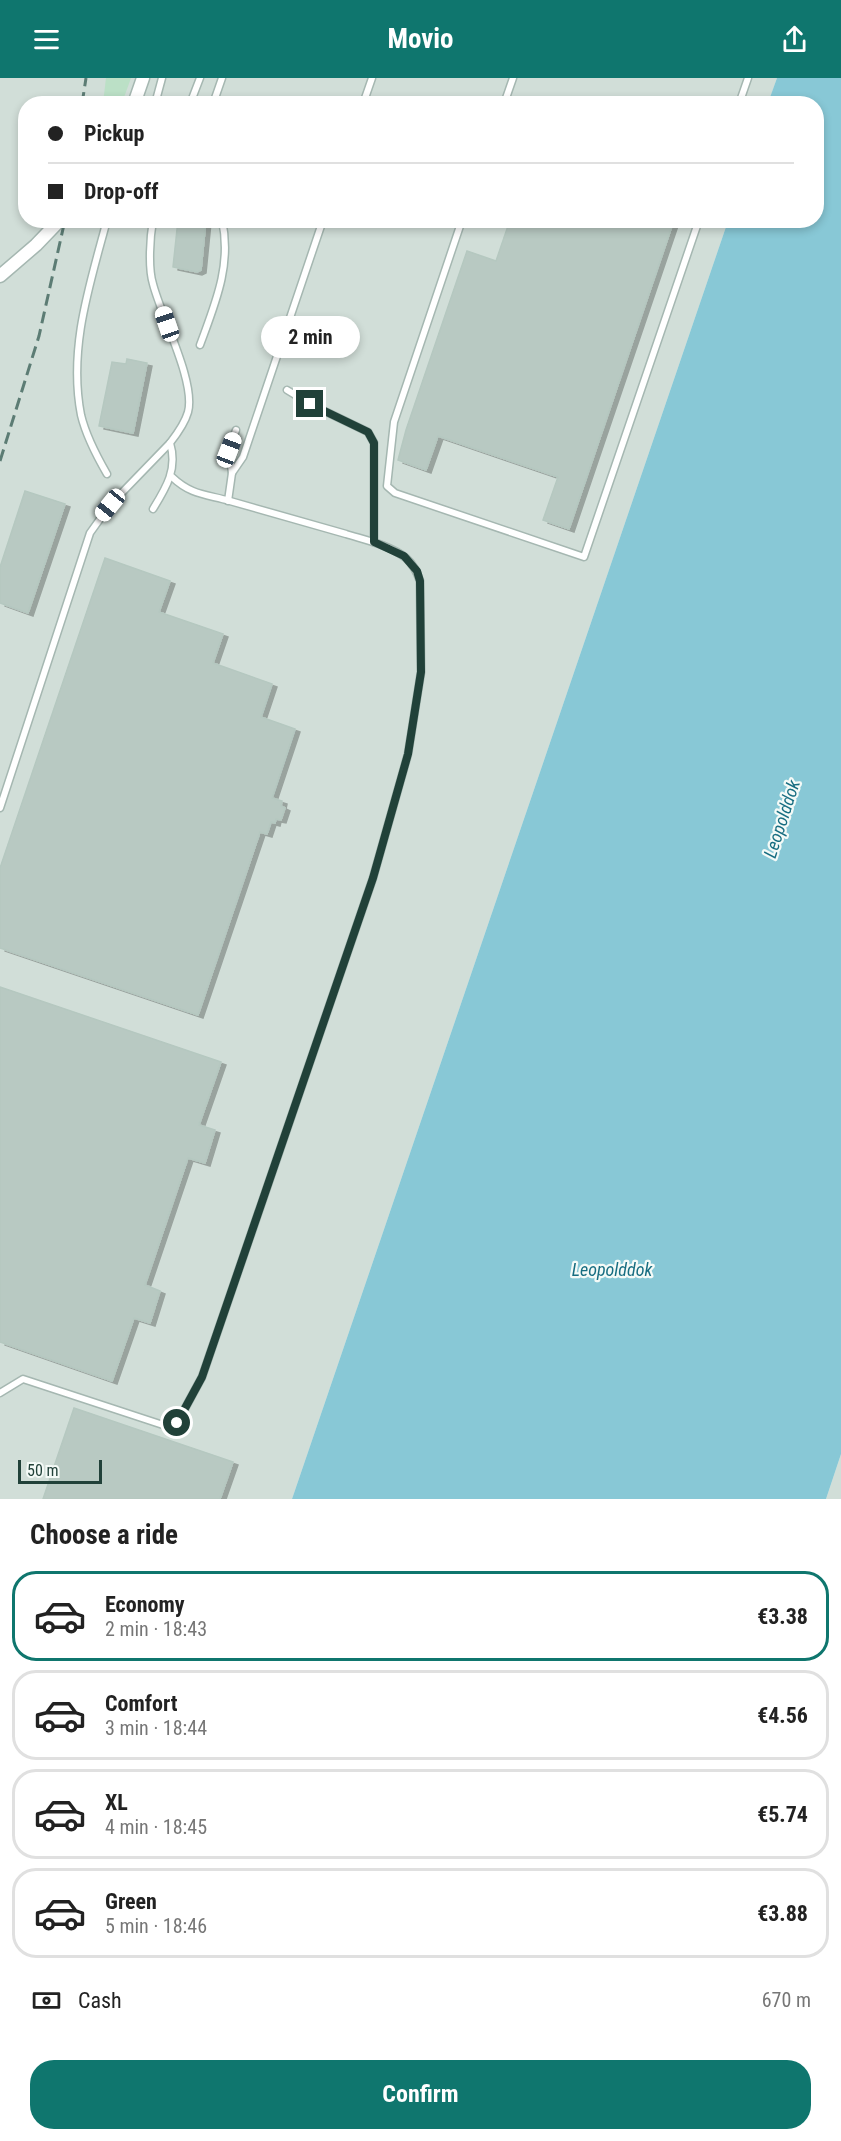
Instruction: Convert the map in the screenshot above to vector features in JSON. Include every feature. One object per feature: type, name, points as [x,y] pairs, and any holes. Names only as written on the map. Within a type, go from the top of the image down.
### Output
[{"type":"street","points":[[137,96],[143,78]]},
{"type":"street","points":[[0,276],[52,228]]},
{"type":"lane","points":[[157,96],[162,78]]},
{"type":"lane","points":[[193,96],[200,78]]},
{"type":"lane","points":[[216,96],[222,78]]},
{"type":"lane","points":[[366,96],[372,78]]},
{"type":"lane","points":[[507,96],[513,78]]},
{"type":"lane","points":[[742,96],[748,78]]},
{"type":"lane","points":[[105,228],[85,302],[77,348],[76,380],[82,416],[92,446],[107,474]]},
{"type":"lane","points":[[0,808],[90,533],[110,505],[180,431],[189,410],[188,385],[152,282],[151,228]]},
{"type":"lane","points":[[200,345],[220,291],[226,238],[224,228]]},
{"type":"lane","points":[[232,473],[243,457],[320,228]]},
{"type":"lane","points":[[459,228],[394,422],[387,486],[395,493],[585,557],[696,228]]},
{"type":"lane","points":[[287,390],[310,404],[368,432],[374,443],[374,542]]},
{"type":"lane","points":[[228,501],[232,473],[229,450],[236,430]]},
{"type":"lane","points":[[153,509],[172,477],[173,453],[170,443]]},
{"type":"lane","points":[[0,1393],[23,1379],[163,1425],[177,1423],[202,1377],[373,878],[408,754],[421,672],[420,581],[417,571],[404,556],[374,542],[195,494],[183,488],[172,477]]},
{"type":"shaded area","points":[[0,78],[777,78],[771,96],[18,96],[18,228],[726,228],[292,1499],[0,1499]]},
{"type":"shaded area","points":[[841,1454],[841,1499],[826,1499]]},
{"type":"green space","points":[[106,78],[131,78],[125,96],[104,96]]},
{"type":"water","name":"Leopolddok","points":[[777,78],[841,78],[841,1454],[826,1499],[292,1499],[726,228],[824,228],[824,96],[771,96]]},
{"type":"building","points":[[177,228],[205,228],[201,270],[197,272],[173,267]]},
{"type":"building","points":[[507,228],[671,228],[569,529],[543,520],[558,477],[438,436],[426,470],[398,460],[406,430],[467,251],[496,261]]},
{"type":"building","points":[[127,359],[147,363],[133,433],[99,426],[112,362],[126,364]]},
{"type":"building","points":[[25,491],[65,504],[28,613],[0,603],[0,567]]},
{"type":"building","points":[[105,558],[170,581],[159,612],[223,634],[213,663],[272,684],[261,717],[295,729],[272,798],[282,801],[281,806],[285,808],[281,820],[276,819],[275,823],[271,822],[267,834],[260,832],[198,1015],[0,948],[0,868]]},
{"type":"building","points":[[0,987],[221,1062],[199,1125],[215,1130],[205,1163],[188,1158],[145,1285],[160,1291],[150,1323],[134,1318],[112,1381],[0,1342]]},
{"type":"building","points":[[74,1408],[233,1462],[220,1499],[43,1499]]},
{"type":"railway","points":[[83,96],[86,78]]},
{"type":"railway","points":[[0,461],[39,336],[63,228]]},
{"type":"route","points":[[177,1423],[202,1377],[373,878],[381,843],[408,754],[421,672],[421,592],[417,571],[404,556],[374,542],[374,443],[368,432],[310,404]]}]
